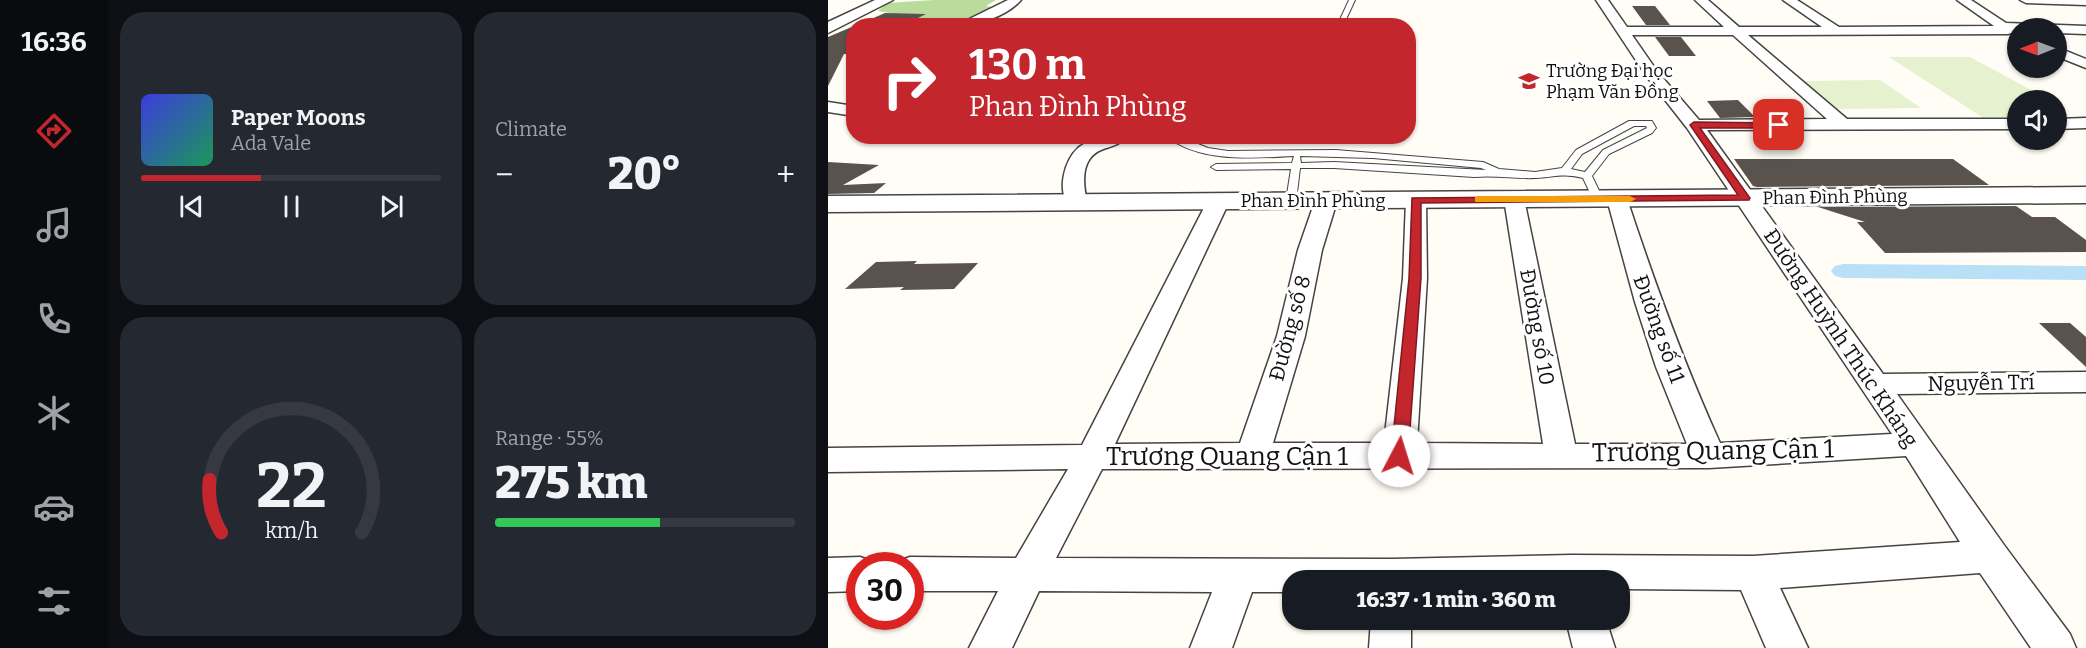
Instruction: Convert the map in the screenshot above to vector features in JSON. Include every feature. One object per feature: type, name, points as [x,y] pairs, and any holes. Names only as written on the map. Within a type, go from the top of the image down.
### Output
[{"type":"street","points":[[849,18],[886,0]]},
{"type":"street","points":[[979,18],[1015,0]]},
{"type":"street","name":"Đường Huỳnh Thúc Kháng","points":[[1602,0],[1652,74],[1694,125],[1875,384],[1990,556],[2055,648]]},
{"type":"street","points":[[1701,0],[1843,125]]},
{"type":"street","points":[[1789,0],[1836,30]]},
{"type":"street","points":[[1963,0],[2007,28]]},
{"type":"street","points":[[2026,0],[2086,2]]},
{"type":"street","points":[[828,28],[846,19]]},
{"type":"street","points":[[1624,31],[2007,31]]},
{"type":"street","points":[[2067,32],[2086,32]]},
{"type":"street","points":[[2067,33],[2086,32]]},
{"type":"street","points":[[2067,56],[2086,64]]},
{"type":"street","points":[[828,107],[846,110]]},
{"type":"street","points":[[2067,124],[2086,123]]},
{"type":"street","points":[[1694,125],[2007,124]]},
{"type":"street","points":[[1076,202],[1073,174],[1083,154],[1100,144]]},
{"type":"street","name":"Phan Đình Phùng","points":[[828,204],[2086,195]]},
{"type":"street","name":"Đường số 10","points":[[1514,199],[1561,454]]},
{"type":"street","name":"Đường số 11","points":[[1608,199],[1671,367],[1709,456]]},
{"type":"street","points":[[1399,456],[1415,278],[1416,200]]},
{"type":"street","name":"Đường số 8","points":[[1252,455],[1291,336],[1310,250],[1326,201]]},
{"type":"street","points":[[990,648],[1028,573],[1092,457],[1218,202]]},
{"type":"street","name":"Nguyễn Trí","points":[[1875,384],[2086,382]]},
{"type":"street","name":"Trương Quang Cận 1","points":[[828,460],[1252,455],[1709,456],[1914,444]]},
{"type":"street","points":[[1630,575],[1753,573],[1990,556]]},
{"type":"street","points":[[1753,573],[1786,648]]},
{"type":"street","points":[[828,575],[846,574]]},
{"type":"street","points":[[924,574],[1282,575]]},
{"type":"street","points":[[1211,648],[1239,574]]},
{"type":"street","points":[[1390,648],[1391,630]]},
{"type":"street","points":[[1589,630],[1594,648]]},
{"type":"lane","points":[[1344,18],[1352,0]]},
{"type":"lane","points":[[1565,171],[1579,152],[1632,123],[1649,123],[1652,128],[1649,131],[1606,152],[1587,176]]},
{"type":"lane","points":[[1182,144],[1213,153],[1333,152],[1409,157],[1483,165],[1497,172]]},
{"type":"lane","points":[[1291,201],[1297,153]]},
{"type":"lane","points":[[1216,167],[1296,165],[1535,175],[1565,171],[1587,176],[1608,199]]},
{"type":"green space","points":[[996,0],[986,6],[998,8],[967,18],[916,18],[878,11],[887,3]]},
{"type":"green space","points":[[1889,57],[1970,57],[2031,90],[2007,90],[2007,119],[1985,119]]},
{"type":"green space","points":[[1880,80],[1921,108],[1837,109],[1803,81]]},
{"type":"building","points":[[1632,6],[1655,6],[1670,25],[1646,25]]},
{"type":"building","points":[[885,13],[926,14],[918,18],[873,18]]},
{"type":"building","points":[[846,29],[846,54],[828,86],[828,37]]},
{"type":"building","points":[[1655,37],[1681,37],[1696,56],[1669,56]]},
{"type":"building","points":[[1738,100],[1755,117],[1720,118],[1707,101]]},
{"type":"building","points":[[1734,159],[1953,159],[1989,185],[1757,187],[1753,186]]},
{"type":"building","points":[[828,162],[879,165],[843,185],[886,183],[874,193],[828,194]]},
{"type":"building","points":[[2016,206],[2032,217],[2055,217],[2086,240],[2086,252],[1885,253],[1857,222],[1865,222],[1818,207]]},
{"type":"building","points":[[917,261],[914,264],[978,263],[954,289],[900,290],[904,287],[845,289],[876,262]]},
{"type":"building","points":[[2039,323],[2070,323],[2086,337],[2086,367]]},
{"type":"waterway","points":[[1843,271],[2086,273]]},
{"type":"slow traffic","points":[[1478,199],[1630,199]]},
{"type":"place","name":"Trường Đại học Phạm Văn Đồng","points":[[1529,81]]},
{"type":"route","points":[[1399,456],[1411,339],[1415,278],[1416,200],[1745,198],[1694,125],[1779,125]]}]
